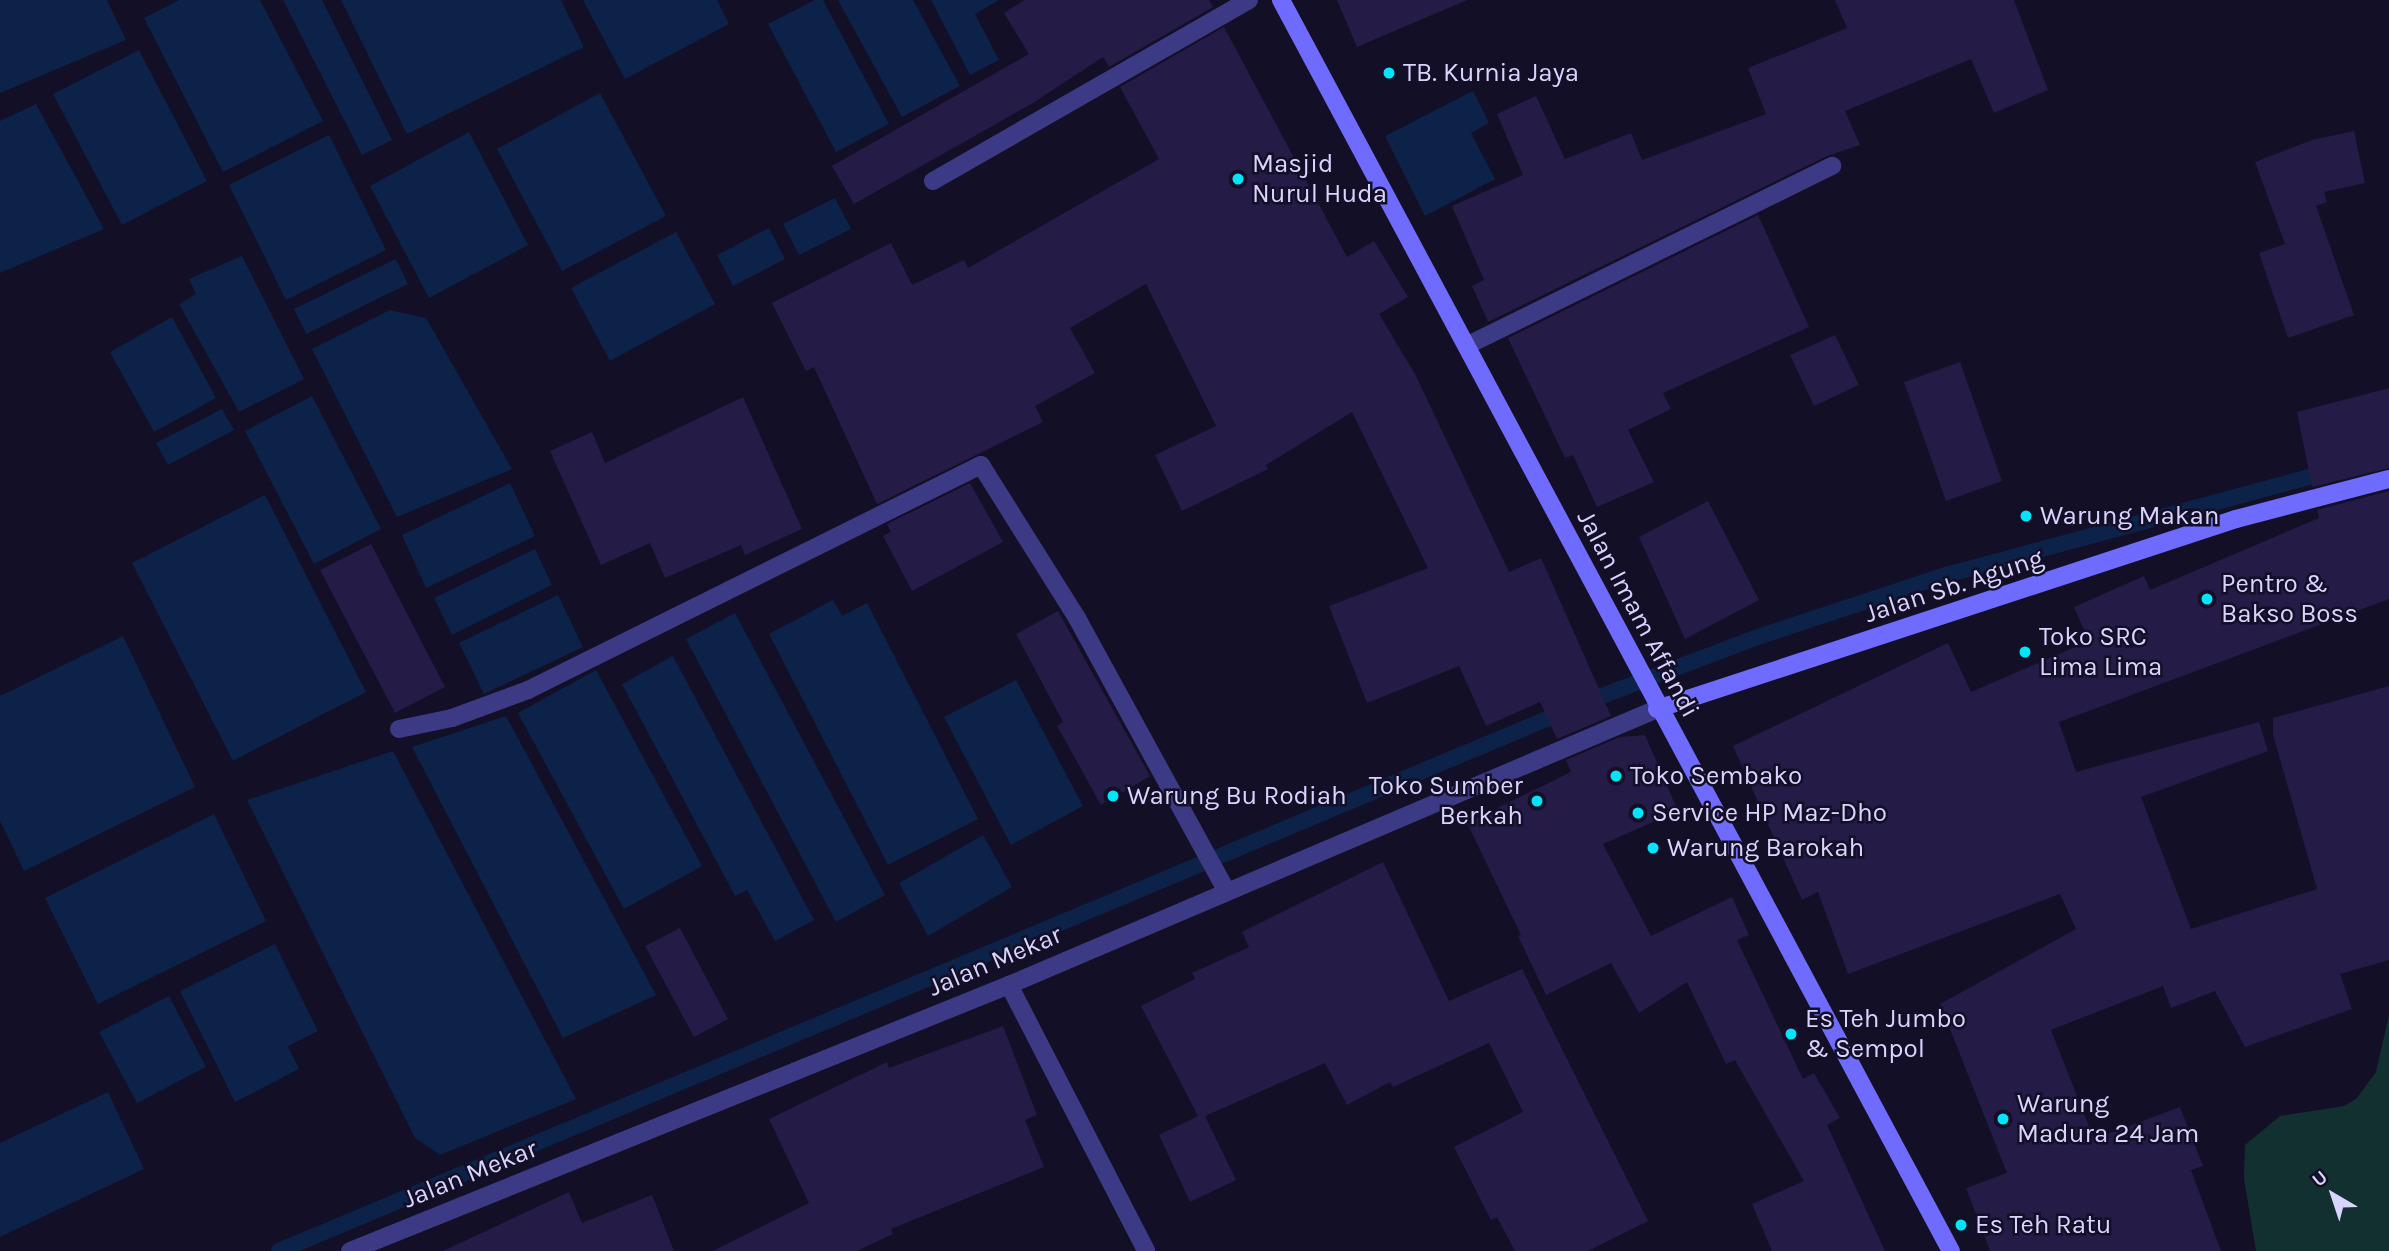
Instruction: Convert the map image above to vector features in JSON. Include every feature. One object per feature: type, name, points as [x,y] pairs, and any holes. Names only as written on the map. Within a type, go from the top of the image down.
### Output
[{"type":"street","points":[[933,181],[1249,0]]},
{"type":"street","name":"Jalan Imam Affandi","points":[[1281,0],[1468,345],[1647,691],[1951,1251]]},
{"type":"street","points":[[1468,345],[1832,166]]},
{"type":"street","points":[[399,729],[453,718],[528,691],[981,466],[1077,618],[1227,892]]},
{"type":"street","name":"Jalan Sb. Agung","points":[[1657,709],[2236,519],[2389,479]]},
{"type":"street","name":"Jalan Mekar","points":[[349,1251],[1009,985],[1657,709]]},
{"type":"street","points":[[1009,985],[1146,1251]]},
{"type":"green space","points":[[2389,1015],[2389,1251],[2256,1251],[2244,1179],[2245,1145],[2280,1116],[2344,1106],[2356,1099],[2376,1072]]},
{"type":"water","points":[[0,0],[107,0],[126,40],[0,93]]},
{"type":"water","points":[[179,0],[260,0],[323,121],[223,172],[144,18]]},
{"type":"water","points":[[283,0],[322,0],[392,140],[362,155]]},
{"type":"water","points":[[341,0],[561,0],[584,47],[407,134]]},
{"type":"water","points":[[583,0],[717,0],[729,24],[625,79]]},
{"type":"water","points":[[815,0],[823,0],[889,124],[836,152],[768,24]]},
{"type":"water","points":[[838,0],[913,0],[960,86],[902,117]]},
{"type":"water","points":[[931,0],[999,0],[975,14],[999,60],[970,75]]},
{"type":"water","points":[[139,50],[207,181],[122,225],[53,94]]},
{"type":"water","points":[[1473,91],[1489,123],[1471,133],[1495,179],[1425,216],[1385,136]]},
{"type":"water","points":[[600,93],[666,216],[562,271],[497,149]]},
{"type":"water","points":[[36,104],[104,229],[0,273],[0,121]]},
{"type":"water","points":[[469,132],[528,245],[429,298],[370,186]]},
{"type":"water","points":[[329,135],[386,250],[286,300],[229,185]]},
{"type":"water","points":[[835,198],[851,229],[799,255],[783,224]]},
{"type":"water","points":[[769,228],[785,259],[733,286],[717,255]]},
{"type":"water","points":[[676,232],[715,304],[610,361],[571,288]]},
{"type":"water","points":[[242,256],[304,379],[239,412],[179,304],[196,294],[189,279]]},
{"type":"water","points":[[396,259],[408,284],[306,334],[294,309]]},
{"type":"water","points":[[390,310],[426,318],[512,469],[397,517],[312,349]]},
{"type":"water","points":[[172,317],[216,398],[154,432],[110,352]]},
{"type":"water","points":[[312,396],[381,529],[314,564],[245,431]]},
{"type":"water","points":[[222,409],[234,430],[168,465],[156,443]]},
{"type":"water","points":[[510,483],[535,536],[426,588],[402,535]]},
{"type":"water","points":[[265,495],[366,692],[233,761],[132,563]]},
{"type":"water","points":[[535,549],[552,585],[452,635],[434,598]]},
{"type":"water","points":[[558,595],[583,647],[484,694],[459,643]]},
{"type":"water","points":[[833,600],[842,616],[867,603],[978,819],[888,865],[769,634]]},
{"type":"water","points":[[735,613],[885,895],[836,922],[686,639]]},
{"type":"water","points":[[123,636],[195,787],[24,871],[0,821],[0,696]]},
{"type":"water","points":[[673,656],[814,920],[775,941],[747,890],[735,896],[622,684]]},
{"type":"water","points":[[596,670],[702,866],[624,909],[518,713]]},
{"type":"water","points":[[1016,680],[1083,806],[1011,845],[944,717]]},
{"type":"water","points":[[506,716],[656,995],[563,1038],[412,747]]},
{"type":"water","points":[[393,751],[576,1099],[440,1155],[415,1138],[247,800]]},
{"type":"water","points":[[214,814],[266,921],[98,1004],[45,898]]},
{"type":"water","points":[[983,835],[1012,887],[928,936],[899,883]]},
{"type":"water","points":[[275,944],[318,1031],[288,1046],[299,1069],[235,1102],[180,991]]},
{"type":"water","points":[[169,996],[206,1067],[137,1103],[99,1032]]},
{"type":"water","points":[[108,1092],[144,1169],[0,1237],[0,1143]]},
{"type":"building","points":[[1024,0],[1209,0],[1213,7],[1109,67],[1103,57],[1033,103],[854,204],[832,166],[1029,54],[1004,13]]},
{"type":"building","points":[[1337,0],[1467,0],[1357,47]]},
{"type":"building","points":[[1835,0],[2014,0],[2048,90],[1994,113],[1971,59],[1845,111],[1860,145],[1827,156],[1488,322],[1472,286],[1484,280],[1452,206],[1523,175],[1497,114],[1536,96],[1565,159],[1631,133],[1642,160],[1766,114],[1748,68],[1847,28]]},
{"type":"building","points":[[1224,27],[1347,257],[1374,241],[1408,297],[1379,314],[1415,374],[1509,572],[1541,558],[1611,716],[1557,739],[1540,702],[1486,726],[1459,666],[1367,703],[1329,606],[1428,568],[1352,412],[1266,465],[1268,469],[1182,511],[1155,455],[1216,426],[1146,284],[1070,328],[1095,373],[1035,406],[1043,422],[877,504],[814,367],[806,371],[772,303],[891,243],[912,285],[964,260],[968,268],[1159,159],[1120,87]]},
{"type":"building","points":[[2354,131],[2365,183],[2324,192],[2327,202],[2316,206],[2354,315],[2288,338],[2259,253],[2285,244],[2255,162],[2312,140]]},
{"type":"building","points":[[1758,215],[1809,327],[1663,393],[1671,409],[1628,430],[1654,482],[1597,507],[1573,455],[1565,458],[1508,338]]},
{"type":"building","points":[[1835,335],[1859,385],[1814,406],[1790,355]]},
{"type":"building","points":[[1960,362],[2002,481],[1946,501],[1904,382]]},
{"type":"building","points":[[2389,388],[2389,468],[2312,487],[2297,412]]},
{"type":"building","points":[[743,397],[802,529],[745,555],[741,545],[665,578],[650,543],[601,565],[550,451],[592,432],[605,463]]},
{"type":"building","points":[[970,483],[1003,542],[912,591],[883,536],[891,532],[887,524]]},
{"type":"building","points":[[2389,491],[2389,599],[2059,722],[2076,772],[2259,722],[2268,751],[2141,797],[2191,929],[2317,889],[2273,735],[2273,718],[2389,686],[2389,960],[2340,974],[2352,1009],[2245,1047],[2215,991],[2171,1008],[2163,986],[2051,1030],[2094,1139],[2180,1107],[2203,1166],[2191,1170],[2221,1251],[1990,1251],[1966,1188],[2007,1173],[1940,1004],[2076,929],[2060,894],[1848,974],[1818,892],[1802,900],[1733,746],[1948,643],[1971,692],[2089,641],[2074,607],[2144,576],[2150,590],[2319,518],[2317,510]]},
{"type":"building","points":[[1708,501],[1759,600],[1685,639],[1639,537]]},
{"type":"building","points":[[371,544],[445,687],[395,713],[320,570]]},
{"type":"building","points":[[1058,611],[1150,776],[1101,805],[1057,726],[1063,722],[1016,634]]},
{"type":"building","points":[[1645,735],[1678,811],[1603,844],[1651,936],[1732,897],[1749,935],[1737,940],[1803,1079],[1814,1073],[1840,1118],[1827,1125],[1885,1251],[1772,1251],[1752,1204],[1804,1181],[1735,1060],[1726,1064],[1687,982],[1639,1013],[1611,963],[1546,995],[1518,936],[1521,935],[1467,823],[1571,772],[1566,760],[1620,737]]},
{"type":"building","points":[[1383,862],[1449,1001],[1522,969],[1648,1221],[1588,1251],[1515,1251],[1497,1217],[1491,1220],[1454,1147],[1523,1112],[1489,1043],[1393,1087],[1390,1082],[1347,1105],[1325,1063],[1205,1116],[1236,1180],[1190,1202],[1159,1135],[1198,1116],[1141,1006],[1195,979],[1192,973],[1249,947],[1242,932]]},
{"type":"building","points":[[680,928],[728,1019],[694,1037],[645,946]]},
{"type":"building","points":[[1003,1026],[1037,1115],[1025,1120],[1044,1167],[891,1229],[893,1234],[857,1251],[713,1251],[809,1203],[769,1119],[887,1062],[889,1068]]},
{"type":"building","points":[[569,1192],[582,1223],[652,1195],[674,1251],[443,1251]]},
{"type":"waterway","points":[[279,1251],[1599,697],[1755,638],[1946,575],[2328,472]]},
{"type":"place","name":"TB. Kurnia Jaya","points":[[1389,73]]},
{"type":"place","name":"Masjid Nurul Huda","points":[[1238,179]]},
{"type":"place","name":"Warung Makan","points":[[2026,516]]},
{"type":"place","name":"Pentro & Bakso Boss","points":[[2207,599]]},
{"type":"place","name":"Toko SRC Lima Lima","points":[[2025,652]]},
{"type":"place","name":"Toko Sembako","points":[[1616,776]]},
{"type":"place","name":"Warung Bu Rodiah","points":[[1113,796]]},
{"type":"place","name":"Toko Sumber Berkah","points":[[1537,801]]},
{"type":"place","name":"Service HP Maz-Dho","points":[[1638,813]]},
{"type":"place","name":"Warung Barokah","points":[[1653,848]]},
{"type":"place","name":"Es Teh Jumbo & Sempol","points":[[1791,1034]]},
{"type":"place","name":"Warung Madura 24 Jam","points":[[2003,1119]]},
{"type":"place","name":"Es Teh Ratu","points":[[1961,1225]]}]
